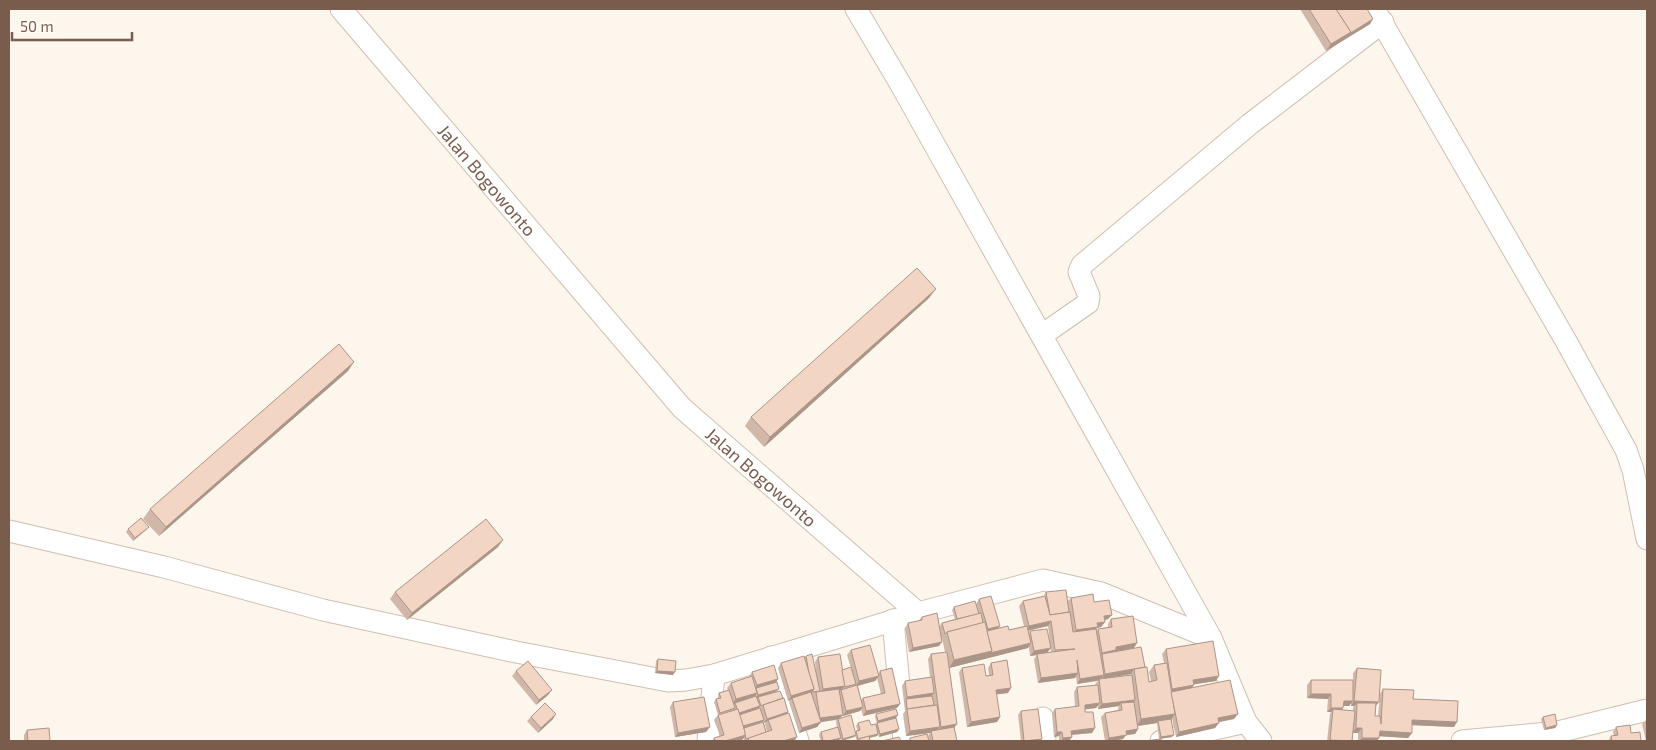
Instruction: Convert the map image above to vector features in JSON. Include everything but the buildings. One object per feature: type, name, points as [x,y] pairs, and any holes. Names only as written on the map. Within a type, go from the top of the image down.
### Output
[{"type":"street","name":"Jalan Bogowonto","points":[[342,9],[682,408],[918,612]]},
{"type":"street","points":[[856,9],[1042,335],[1211,638],[1246,722],[1261,741]]},
{"type":"street","points":[[1042,335],[1088,303],[1088,296],[1080,272],[1082,265],[1378,16],[1626,450],[1633,470],[1647,539]]},
{"type":"street","points":[[9,531],[164,567],[323,610],[516,652],[668,681],[686,680],[714,674],[918,612],[1043,580],[1101,593],[1211,638]]},
{"type":"street","points":[[893,620],[904,741]]},
{"type":"street","points":[[771,657],[798,741]]},
{"type":"street","points":[[708,741],[714,674]]},
{"type":"street","points":[[1462,741],[1558,732],[1647,710]]},
{"type":"street","points":[[1043,718],[1045,741]]},
{"type":"street","points":[[1161,741],[1246,722]]}]
